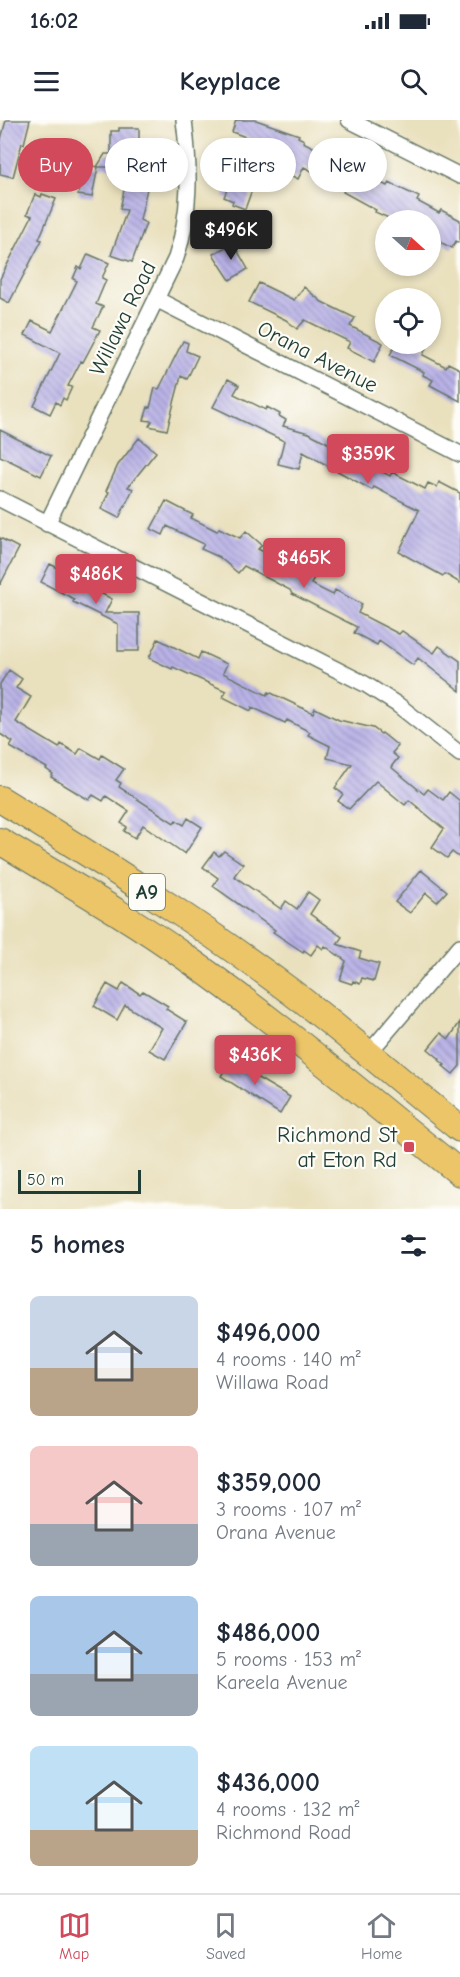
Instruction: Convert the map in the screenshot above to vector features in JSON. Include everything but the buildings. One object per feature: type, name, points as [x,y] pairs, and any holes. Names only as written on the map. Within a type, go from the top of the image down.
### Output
[{"type":"highway","name":"A9","points":[[0,799],[202,927],[290,991],[460,1129]]},
{"type":"highway","name":"A9","points":[[0,841],[183,956],[267,1018],[460,1173]]},
{"type":"highway","points":[[267,1018],[349,1054],[368,1054],[378,1082],[399,1106],[422,1143]]},
{"type":"street","name":"Willawa Road","points":[[47,524],[176,258],[185,224],[188,200],[189,169],[184,120]]},
{"type":"street","points":[[349,120],[460,176]]},
{"type":"street","name":"Orana Avenue","points":[[156,299],[460,454]]},
{"type":"street","points":[[0,499],[365,684],[398,705],[460,754]]},
{"type":"street","points":[[368,1054],[460,946]]},
{"type":"place","name":"Richmond St at Eton Rd","points":[[409,1147]]}]
